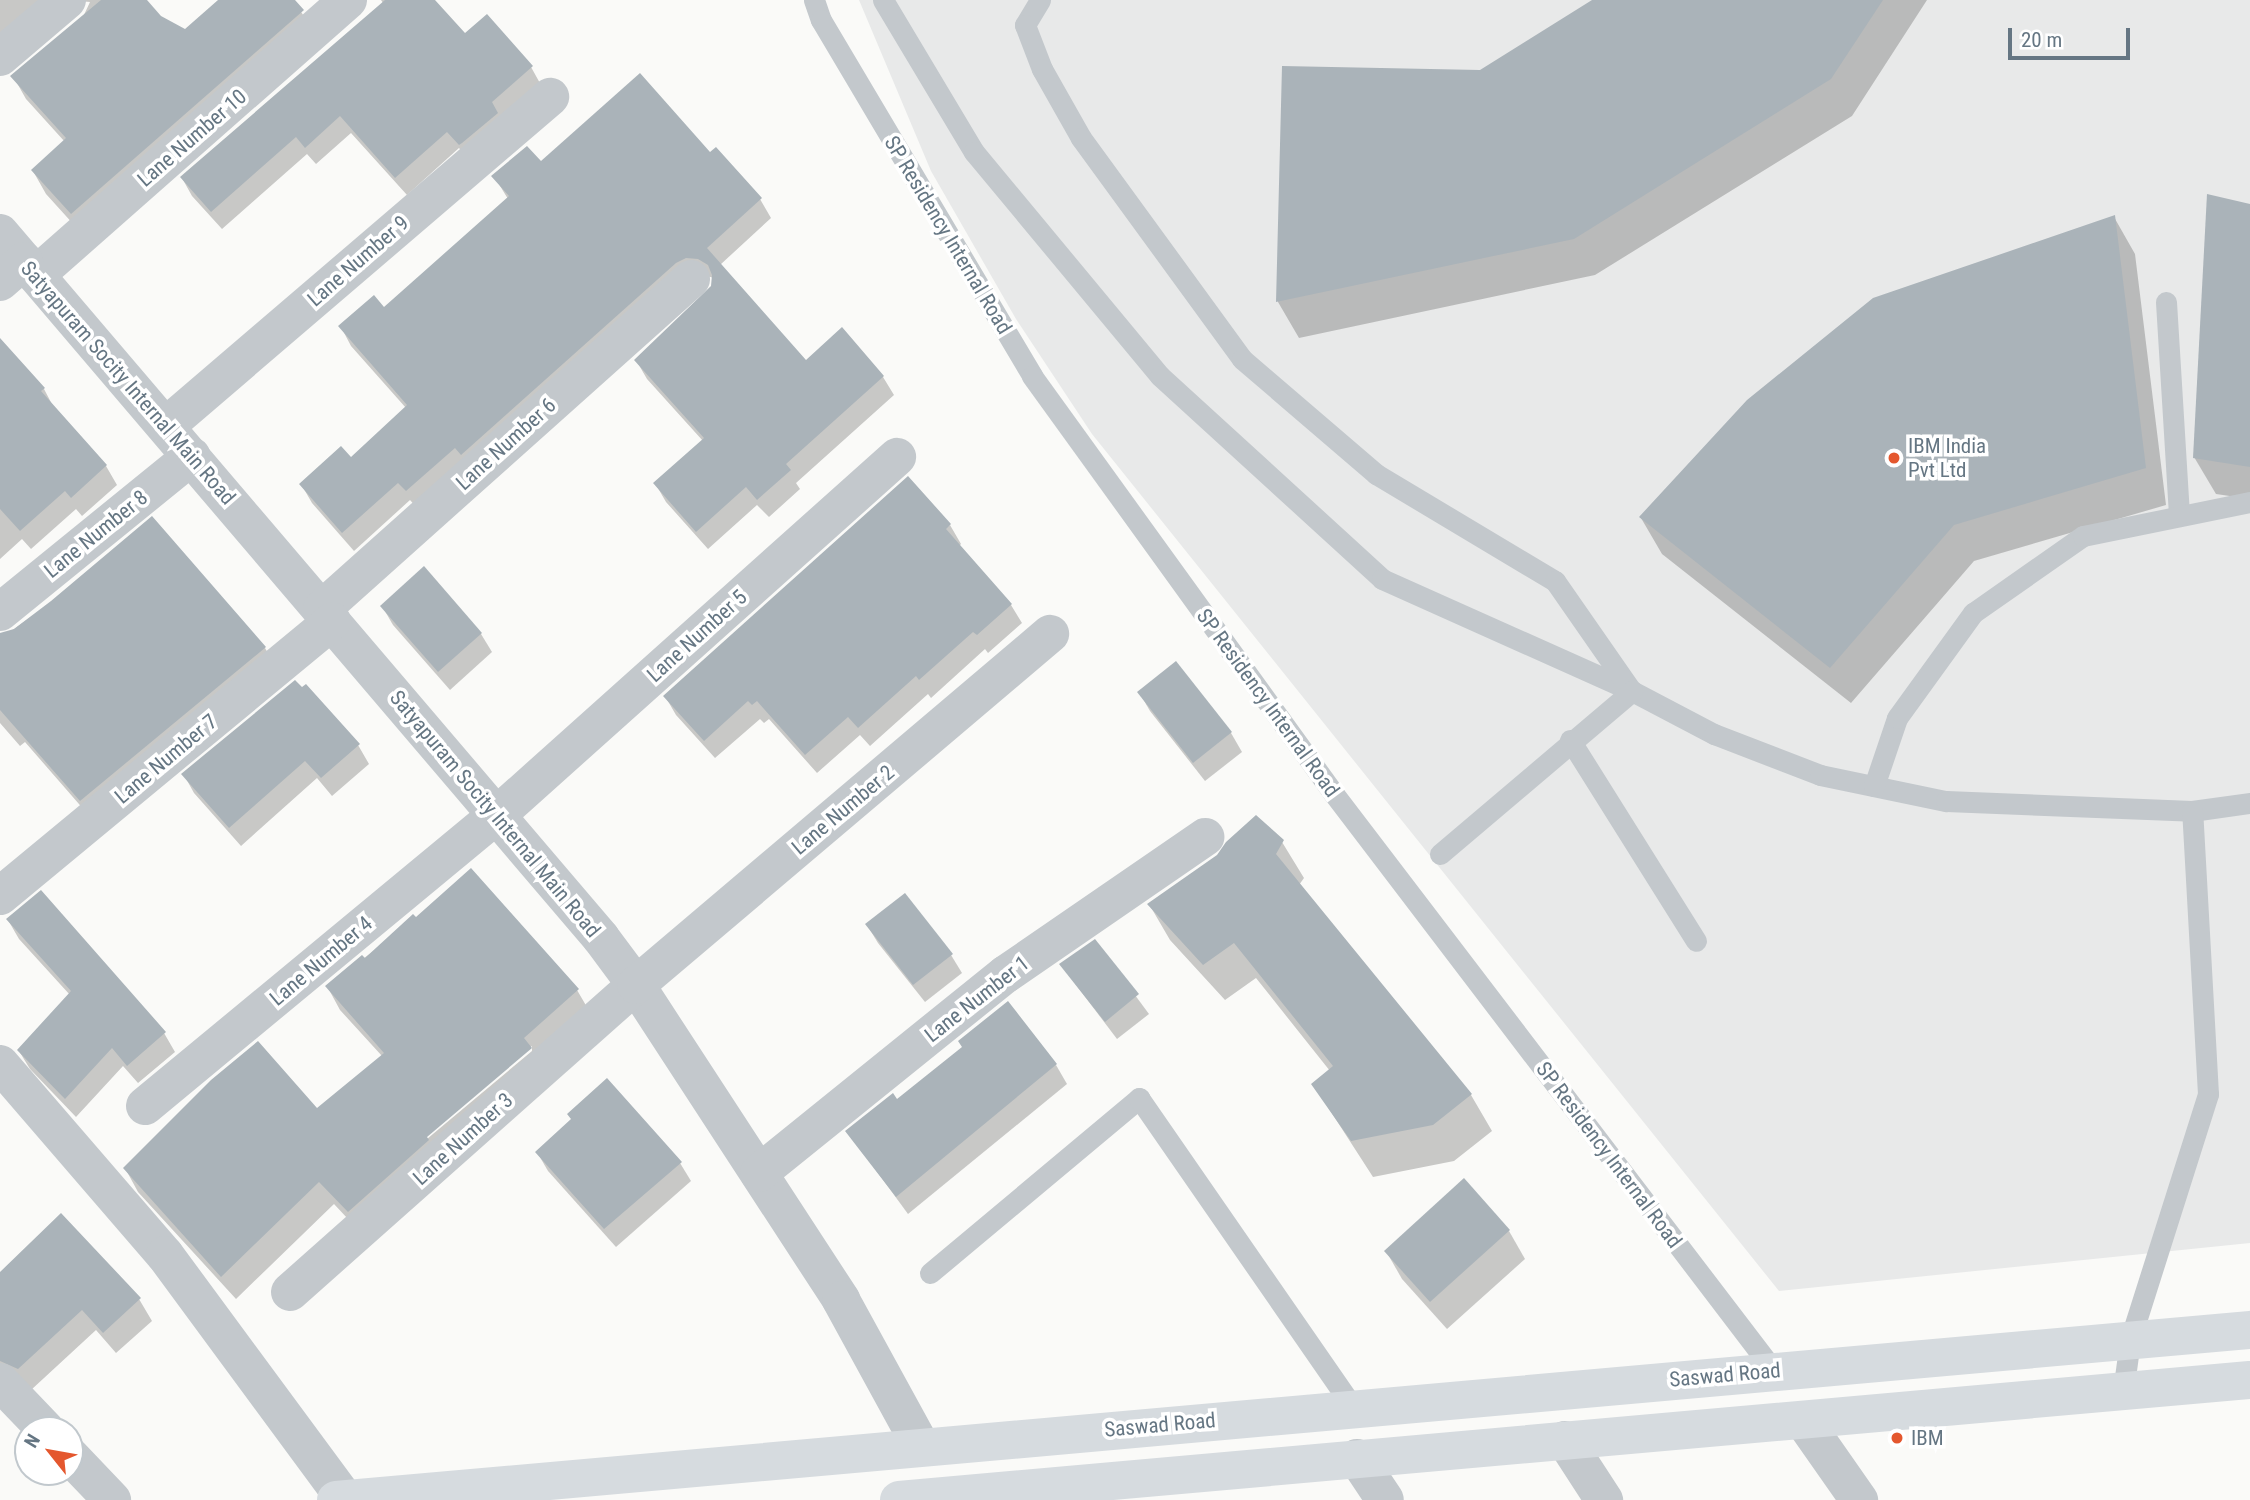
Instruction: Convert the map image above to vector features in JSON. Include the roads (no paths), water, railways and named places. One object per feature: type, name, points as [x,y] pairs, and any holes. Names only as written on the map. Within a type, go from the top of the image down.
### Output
[{"type":"highway","name":"Saswad Road","points":[[336,1500],[2250,1330]]},
{"type":"highway","points":[[900,1500],[1134,1489],[1357,1458],[2250,1380]]},
{"type":"street","points":[[0,57],[67,0]]},
{"type":"street","name":"Lane Number 10","points":[[15,263],[348,0]]},
{"type":"street","name":"Lane Number 9","points":[[166,426],[550,97]]},
{"type":"street","name":"Satyapuram Socity Internal Main Road","points":[[15,263],[166,426],[497,815],[636,985],[841,1300],[921,1446]]},
{"type":"street","name":"Lane Number 6","points":[[327,615],[691,279]]},
{"type":"street","name":"Lane Number 8","points":[[0,612],[192,457]]},
{"type":"street","name":"Lane Number 5","points":[[497,815],[897,457]]},
{"type":"street","name":"Lane Number 7","points":[[0,896],[327,615]]},
{"type":"street","name":"Lane Number 2","points":[[636,985],[1050,634]]},
{"type":"street","name":"Lane Number 4","points":[[145,1106],[497,815]]},
{"type":"street","name":"Lane Number 1","points":[[759,1172],[1006,974],[1205,837]]},
{"type":"street","name":"Lane Number 3","points":[[290,1292],[636,985]]},
{"type":"street","points":[[0,1064],[165,1255],[345,1499]]},
{"type":"street","points":[[0,1382],[33,1416]]},
{"type":"street","points":[[1803,1420],[1859,1500]]},
{"type":"street","points":[[1565,1440],[1604,1500]]},
{"type":"street","points":[[1357,1458],[1385,1500]]},
{"type":"street","points":[[84,1471],[112,1500]]},
{"type":"lane","name":"SP Residency Internal Road","points":[[814,0],[821,20],[1032,376],[1334,794],[1774,1371]]},
{"type":"lane","points":[[883,0],[974,152],[1170,386],[1382,579],[1632,691],[1714,734],[1820,775],[1946,801],[2192,811],[2250,803]]},
{"type":"lane","points":[[1040,0],[1025,24],[1042,69],[1082,138],[1242,359],[1376,474],[1555,581],[1632,691]]},
{"type":"lane","points":[[2166,302],[2179,515]]},
{"type":"lane","points":[[1874,786],[1896,718],[1973,613],[2082,536],[2250,502]]},
{"type":"lane","points":[[1440,854],[1570,740],[1632,691]]},
{"type":"lane","points":[[1570,740],[1696,941]]},
{"type":"lane","points":[[2123,1392],[2130,1340],[2208,1094],[2192,811]]},
{"type":"lane","points":[[930,1273],[1139,1098],[1354,1408]]},
{"type":"place","name":"IBM India Pvt Ltd","points":[[1894,458]]},
{"type":"place","name":"IBM","points":[[1897,1438]]}]
